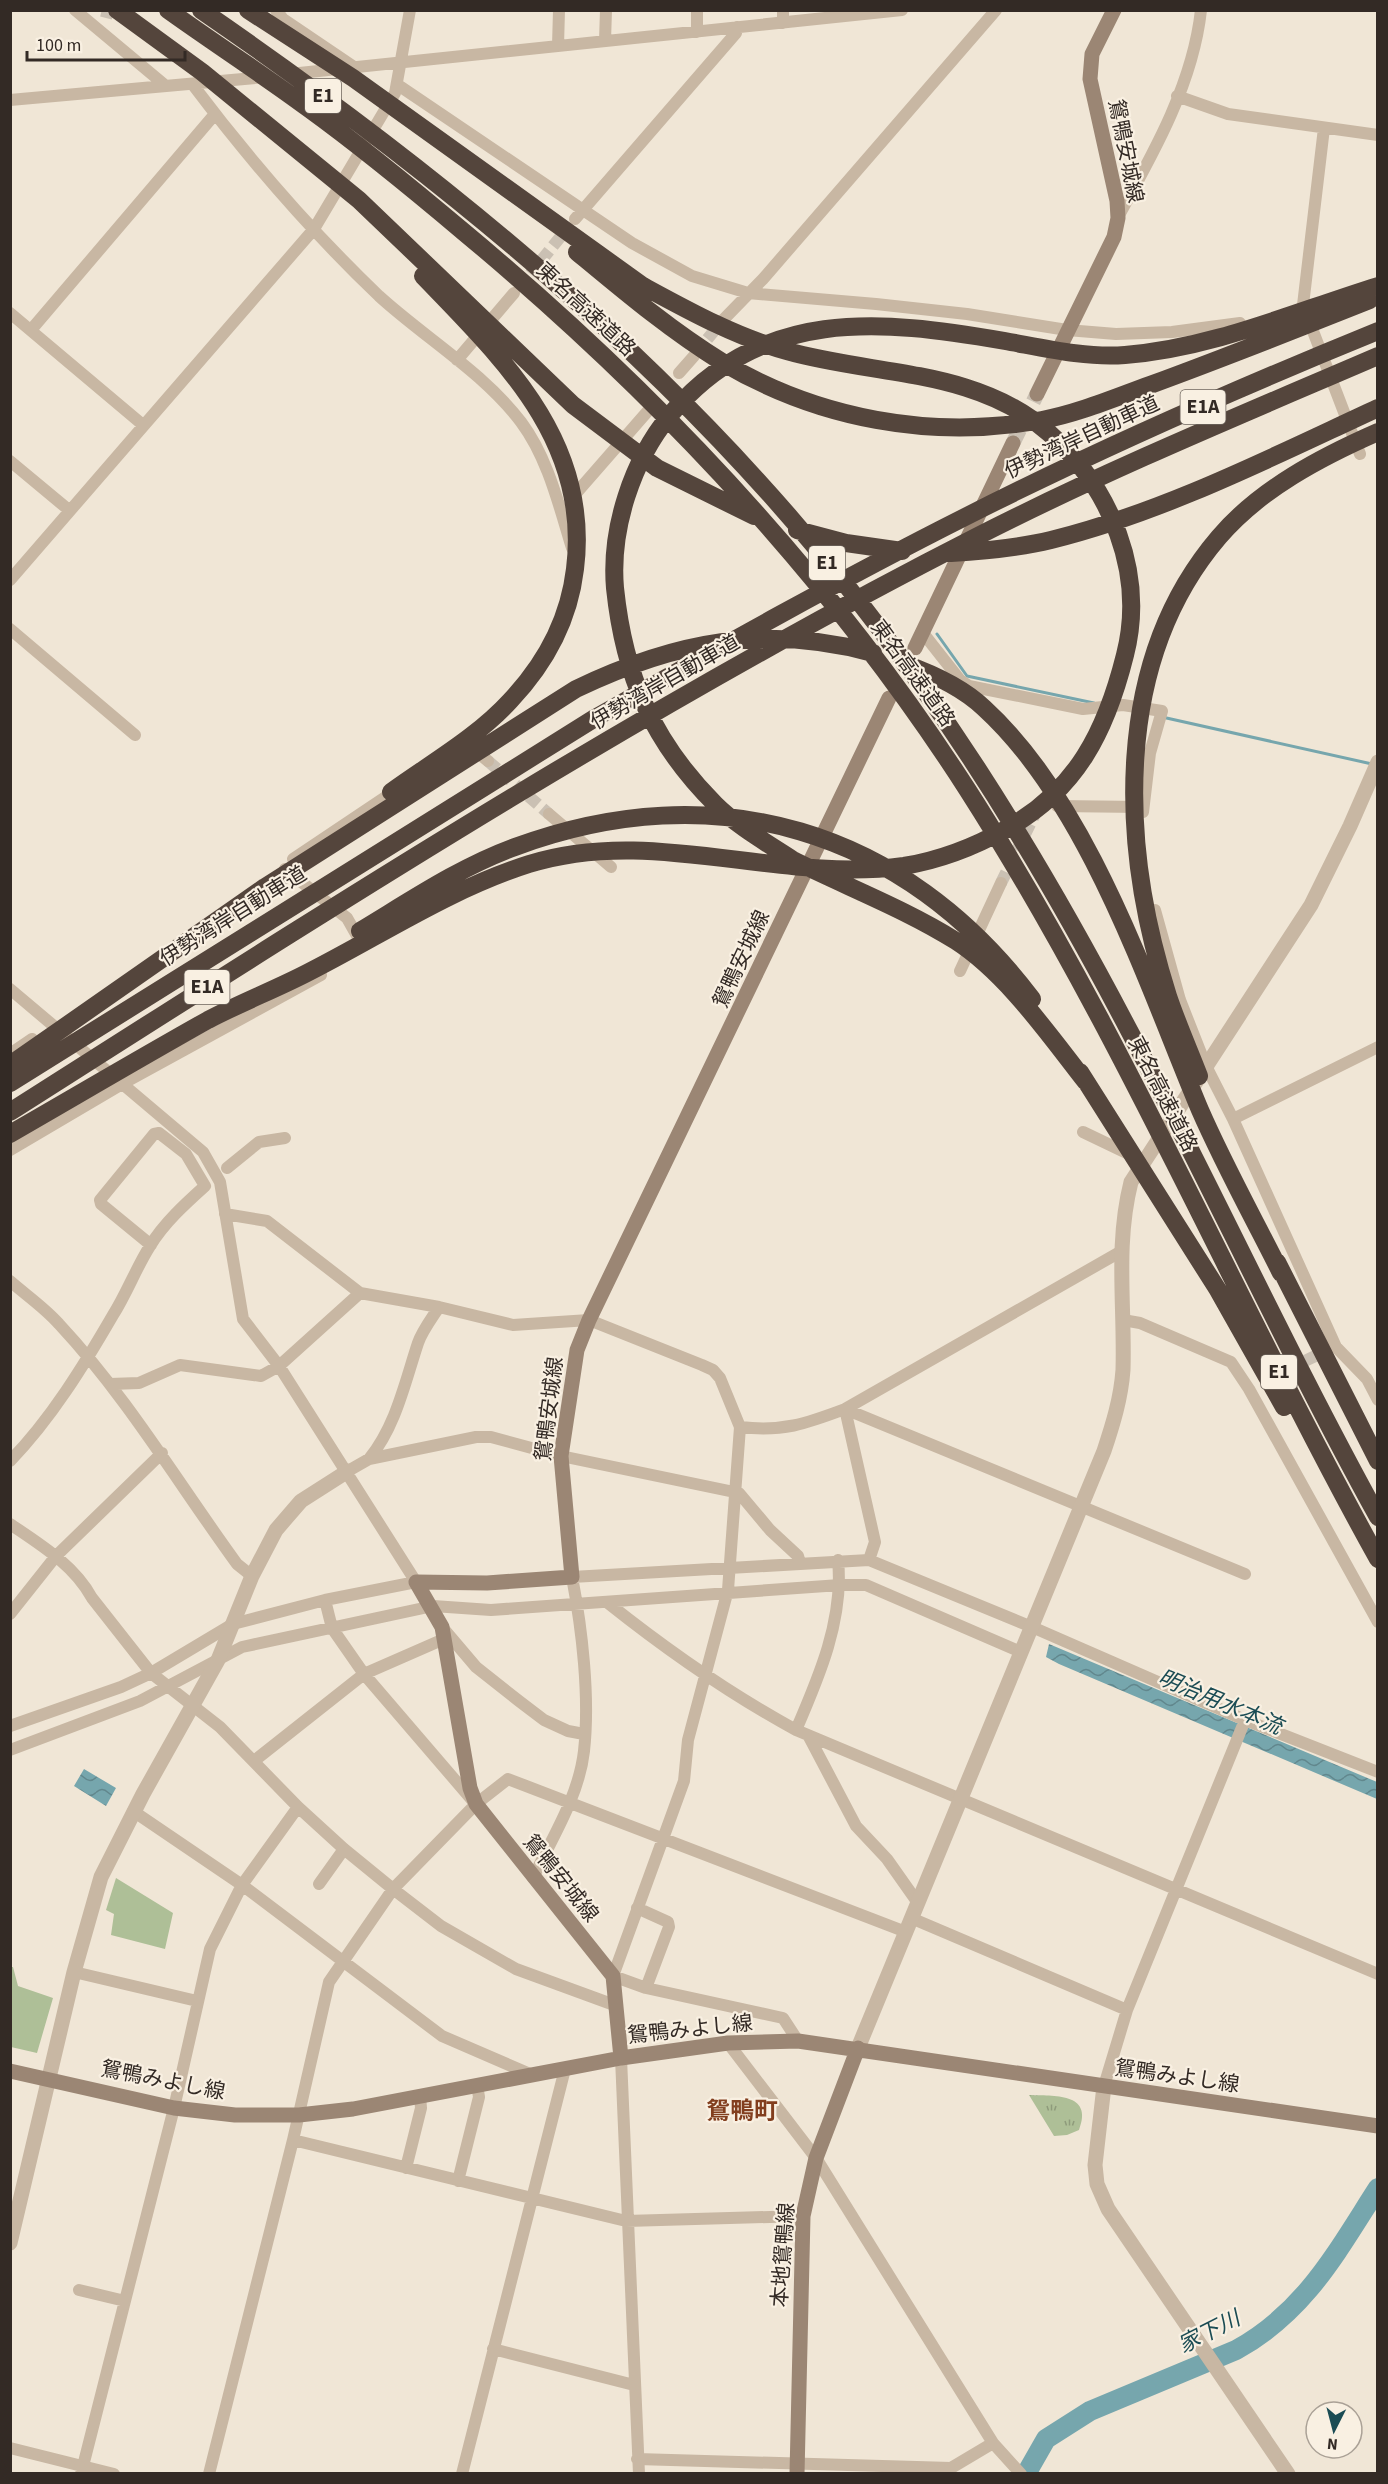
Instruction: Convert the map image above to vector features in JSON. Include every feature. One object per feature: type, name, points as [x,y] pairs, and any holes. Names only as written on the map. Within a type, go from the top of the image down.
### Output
[{"type":"highway","name":"東名高速道路","points":[[168,10],[310,109],[388,169],[533,290],[625,375],[704,455],[789,551],[886,672],[968,791],[1085,992],[1315,1443],[1377,1559]]},
{"type":"highway","name":"東名高速道路","points":[[201,10],[402,156],[547,275],[638,359],[719,441],[845,584],[965,749],[1020,836],[1142,1059],[1202,1174],[1284,1341],[1377,1517]]},
{"type":"highway","points":[[212,1018],[306,973],[459,892],[529,864],[558,857],[612,850],[664,851],[786,866],[843,869],[904,866],[960,851],[1028,816],[1060,790],[1074,773],[1110,707],[1132,628],[1130,575],[1122,541],[1109,512],[1085,472],[1069,454],[1047,431],[1017,409],[973,389],[926,378],[816,359],[782,350],[725,328],[643,286],[353,78],[251,13]]},
{"type":"highway","points":[[111,14],[295,147],[359,200],[573,405],[657,468],[748,514],[846,543],[896,550],[946,553],[993,550],[1049,541],[1137,514],[1377,408]]},
{"type":"highway","points":[[265,887],[367,809],[480,728],[509,703],[543,660],[558,633],[568,609],[578,553],[578,519],[572,486],[546,423],[529,395],[482,338],[295,147]]},
{"type":"highway","points":[[451,148],[651,313],[723,362],[756,380],[812,404],[871,420],[938,427],[974,427],[1026,422],[1079,410],[1222,359],[1377,297]]},
{"type":"highway","points":[[1086,1082],[1032,1014],[988,967],[958,942],[793,860],[716,805],[675,755],[655,725],[634,683],[619,620],[615,582],[618,533],[634,477],[661,426],[687,394],[713,372],[742,353],[780,338],[817,329],[858,324],[902,326],[1074,353],[1122,355],[1166,351],[1212,341],[1377,286]]},
{"type":"highway","name":"伊勢湾岸自動車道","points":[[10,1083],[595,718],[879,561],[1038,481],[1377,331]]},
{"type":"highway","name":"伊勢湾岸自動車道","points":[[10,1112],[405,864],[608,741],[890,582],[1017,516],[1127,464],[1377,356]]},
{"type":"highway","points":[[1281,1273],[1168,996],[1156,952],[1140,868],[1136,819],[1136,746],[1145,681],[1156,645],[1181,590],[1200,561],[1220,536],[1248,509],[1280,485],[1344,447],[1377,432]]},
{"type":"highway","points":[[10,1065],[265,887],[501,734],[576,689],[619,668],[700,644],[760,637],[811,639],[848,646],[894,659],[952,684],[983,707],[1015,740],[1061,805],[1100,873],[1209,1130],[1377,1461]]},
{"type":"highway","points":[[10,1134],[448,879],[513,847],[560,832],[605,822],[646,817],[717,817],[804,832],[874,860],[908,879],[965,924],[991,949],[1039,1008],[1218,1290],[1377,1573]]},
{"type":"main road","name":"鴛鴨安城線","points":[[1037,394],[1114,237],[1118,218],[1117,201],[1090,79],[1092,54],[1114,10]]},
{"type":"main road","points":[[915,648],[1013,443]]},
{"type":"main road","name":"鴛鴨安城線","points":[[572,1579],[561,1456],[577,1350],[589,1320],[889,698]]},
{"type":"main road","points":[[418,1585],[572,1579]]},
{"type":"main road","name":"鴛鴨安城線","points":[[418,1585],[432,1605],[443,1633],[470,1788],[476,1804],[613,1976]]},
{"type":"main road","points":[[613,1976],[621,2058]]},
{"type":"main road","name":"鴛鴨みよし線","points":[[10,2071],[174,2108],[235,2115],[299,2115],[353,2109],[621,2058],[728,2043],[798,2041],[1377,2126]]},
{"type":"main road","name":"本地鴛鴨線","points":[[798,2469],[803,2216],[816,2158],[858,2048]]},
{"type":"street","points":[[75,10],[166,86]]},
{"type":"street","points":[[276,10],[283,19],[354,67]]},
{"type":"street","points":[[10,580],[314,229],[398,85],[410,10]]},
{"type":"street","points":[[558,46],[559,10]]},
{"type":"street","points":[[606,10],[606,41]]},
{"type":"street","points":[[697,10],[697,32]]},
{"type":"street","points":[[10,100],[166,86],[198,78],[401,63],[697,32],[737,27],[783,17],[902,10]]},
{"type":"street","points":[[724,318],[996,10]]},
{"type":"street","points":[[1118,218],[1153,153],[1177,96],[1193,54],[1201,10]]},
{"type":"street","points":[[102,33],[111,14]]},
{"type":"street","points":[[575,219],[736,33],[737,27]]},
{"type":"street","points":[[10,1054],[466,743],[531,683],[560,640],[572,609],[578,570],[540,454],[521,423],[498,397],[457,360],[381,297],[314,229],[215,114],[198,78]]},
{"type":"street","points":[[398,85],[632,243],[672,266],[711,283],[748,293],[966,314],[1067,330],[1144,334],[1232,326],[1303,305],[1377,278]]},
{"type":"street","points":[[1177,96],[1228,114],[1377,135]]},
{"type":"street","points":[[31,330],[215,114]]},
{"type":"street","points":[[1324,128],[1303,305],[1360,454]]},
{"type":"street","points":[[457,360],[514,293]]},
{"type":"street","points":[[10,313],[143,425]]},
{"type":"street","points":[[679,373],[694,356]]},
{"type":"street","points":[[560,512],[647,412]]},
{"type":"street","points":[[10,461],[69,510]]},
{"type":"street","points":[[10,629],[135,735]]},
{"type":"street","points":[[922,633],[964,684],[969,686],[1083,709],[1123,705],[1162,711],[1150,753],[1143,807],[1151,895],[1180,1000],[1206,1066],[1233,1119],[1334,1348],[1367,1379],[1377,1400]]},
{"type":"street","points":[[466,743],[488,761]]},
{"type":"street","points":[[858,2048],[1104,1451],[1119,1402],[1123,1320],[1120,1252],[1123,1211],[1131,1182],[1277,962],[1311,905],[1350,826],[1377,762]]},
{"type":"street","points":[[1041,809],[1054,806],[1143,807]]},
{"type":"street","points":[[549,814],[611,867]]},
{"type":"street","points":[[10,1150],[122,1084],[366,951],[347,918],[281,867]]},
{"type":"street","points":[[960,971],[1001,883]]},
{"type":"street","points":[[10,1726],[121,1687],[151,1673],[230,1628],[325,1600],[418,1585],[348,1471],[279,1366],[243,1319],[220,1182],[203,1152],[13,994]]},
{"type":"street","points":[[1233,1119],[1377,1047]]},
{"type":"street","points":[[1083,1132],[1143,1161]]},
{"type":"street","points":[[10,1461],[31,1440],[114,1315],[151,1245],[179,1210],[205,1186],[186,1154],[159,1133],[154,1134],[100,1200],[101,1204],[151,1245]]},
{"type":"street","points":[[227,1168],[259,1142],[285,1138]]},
{"type":"street","points":[[225,1214],[267,1221],[360,1293],[440,1307],[513,1325],[589,1320],[713,1370],[720,1378],[740,1427],[728,1592],[688,1740],[684,1781],[613,1976],[646,1988],[783,2018],[798,2041]]},
{"type":"street","points":[[740,1427],[774,1430],[806,1423],[845,1409],[1120,1252]]},
{"type":"street","points":[[10,1281],[58,1322],[110,1384],[162,1453],[237,1564],[252,1576]]},
{"type":"street","points":[[110,1384],[139,1383],[180,1365],[261,1376],[279,1366],[360,1293]]},
{"type":"street","points":[[369,1459],[395,1412],[413,1364],[418,1341],[440,1307]]},
{"type":"street","points":[[1123,1320],[1140,1323],[1231,1362],[1249,1389],[1377,1622]]},
{"type":"street","points":[[1249,1389],[1263,1381]]},
{"type":"street","points":[[845,1409],[1083,1505],[1245,1574]]},
{"type":"street","points":[[845,1409],[875,1542],[869,1560]]},
{"type":"street","points":[[10,2243],[74,1972],[98,1887],[134,1811],[218,1660],[252,1576],[276,1530],[301,1501],[369,1459],[483,1437],[561,1456],[740,1493],[770,1530],[798,1556],[800,1563]]},
{"type":"street","points":[[10,1614],[56,1556],[162,1453]]},
{"type":"street","points":[[10,1524],[56,1556],[84,1584],[92,1598],[151,1673],[220,1727],[298,1807],[344,1850],[393,1889],[441,1926],[516,1969],[617,2007]]},
{"type":"street","points":[[838,1560],[840,1585],[823,1666],[802,1733],[856,1826],[887,1859],[918,1903]]},
{"type":"street","points":[[533,1878],[570,1802],[584,1752],[585,1690],[572,1579],[730,1570],[838,1560],[869,1560],[1245,1720],[1377,1772]]},
{"type":"street","points":[[10,1750],[140,1701],[242,1647],[432,1605],[491,1610],[576,1603],[608,1603],[728,1592],[840,1585],[866,1586],[1022,1650]]},
{"type":"street","points":[[325,1600],[332,1628],[364,1674],[476,1804]]},
{"type":"street","points":[[608,1603],[656,1641],[751,1705],[802,1733],[1377,1974]]},
{"type":"street","points":[[254,1761],[364,1674],[443,1633],[476,1667],[544,1720],[568,1731],[584,1734]]},
{"type":"street","points":[[1245,1720],[1126,2010],[1104,2086],[1095,2165],[1097,2184],[1108,2209],[1288,2474]]},
{"type":"street","points":[[209,2474],[293,2140],[329,1983],[343,1959],[393,1889],[476,1804],[508,1779],[661,1839],[909,1925],[1126,2010]]},
{"type":"street","points":[[82,2469],[174,2108],[210,1949],[242,1885],[298,1807]]},
{"type":"street","points":[[134,1811],[242,1885],[442,2036],[530,2074]]},
{"type":"street","points":[[319,1884],[344,1850]]},
{"type":"street","points":[[637,1908],[668,1922],[669,1928],[646,1988]]},
{"type":"street","points":[[74,1972],[197,2001]]},
{"type":"street","points":[[728,2043],[816,2158],[993,2444],[1021,2474]]},
{"type":"street","points":[[621,2058],[626,2221],[639,2474]]},
{"type":"street","points":[[462,2474],[565,2069]]},
{"type":"street","points":[[458,2181],[480,2097],[477,2085]]},
{"type":"street","points":[[406,2168],[421,2108],[420,2096]]},
{"type":"street","points":[[293,2140],[626,2221],[803,2216]]},
{"type":"street","points":[[79,2290],[125,2301]]},
{"type":"street","points":[[493,2349],[634,2385]]},
{"type":"street","points":[[637,2459],[798,2469],[951,2471],[993,2444]]},
{"type":"street","points":[[10,2448],[82,2469],[114,2474]]},
{"type":"green space","points":[[116,1878],[173,1913],[165,1949],[111,1935],[114,1914],[106,1910]]},
{"type":"green space","points":[[10,1967],[13,1967],[18,1986],[53,1998],[37,2053],[11,2047]]},
{"type":"green space","points":[[1029,2095],[1059,2096],[1076,2102],[1081,2109],[1082,2118],[1079,2130],[1067,2135],[1054,2136]]},
{"type":"water","name":"明治用水本流","points":[[1049,1644],[1377,1782],[1377,1799],[1059,1664],[1046,1657]]},
{"type":"water","points":[[84,1769],[116,1788],[106,1806],[74,1786]]},
{"type":"waterway","points":[[937,634],[967,676],[1094,703]]},
{"type":"waterway","points":[[1162,717],[1372,764]]},
{"type":"waterway","name":"家下川","points":[[1026,2474],[1046,2439],[1090,2411],[1236,2350],[1281,2318],[1300,2299],[1333,2258],[1378,2188]]},
{"type":"tunnel","points":[[106,18],[108,10]]},
{"type":"tunnel","points":[[519,288],[570,225]]},
{"type":"tunnel","points":[[696,353],[723,320]]},
{"type":"tunnel","points":[[1013,443],[1037,394]]},
{"type":"tunnel","points":[[488,761],[549,814]]},
{"type":"tunnel","points":[[1001,883],[1035,814]]},
{"type":"tunnel","points":[[1273,1376],[1328,1350]]},
{"type":"district","name":"鴛鴨町","points":[[742,2111]]}]
